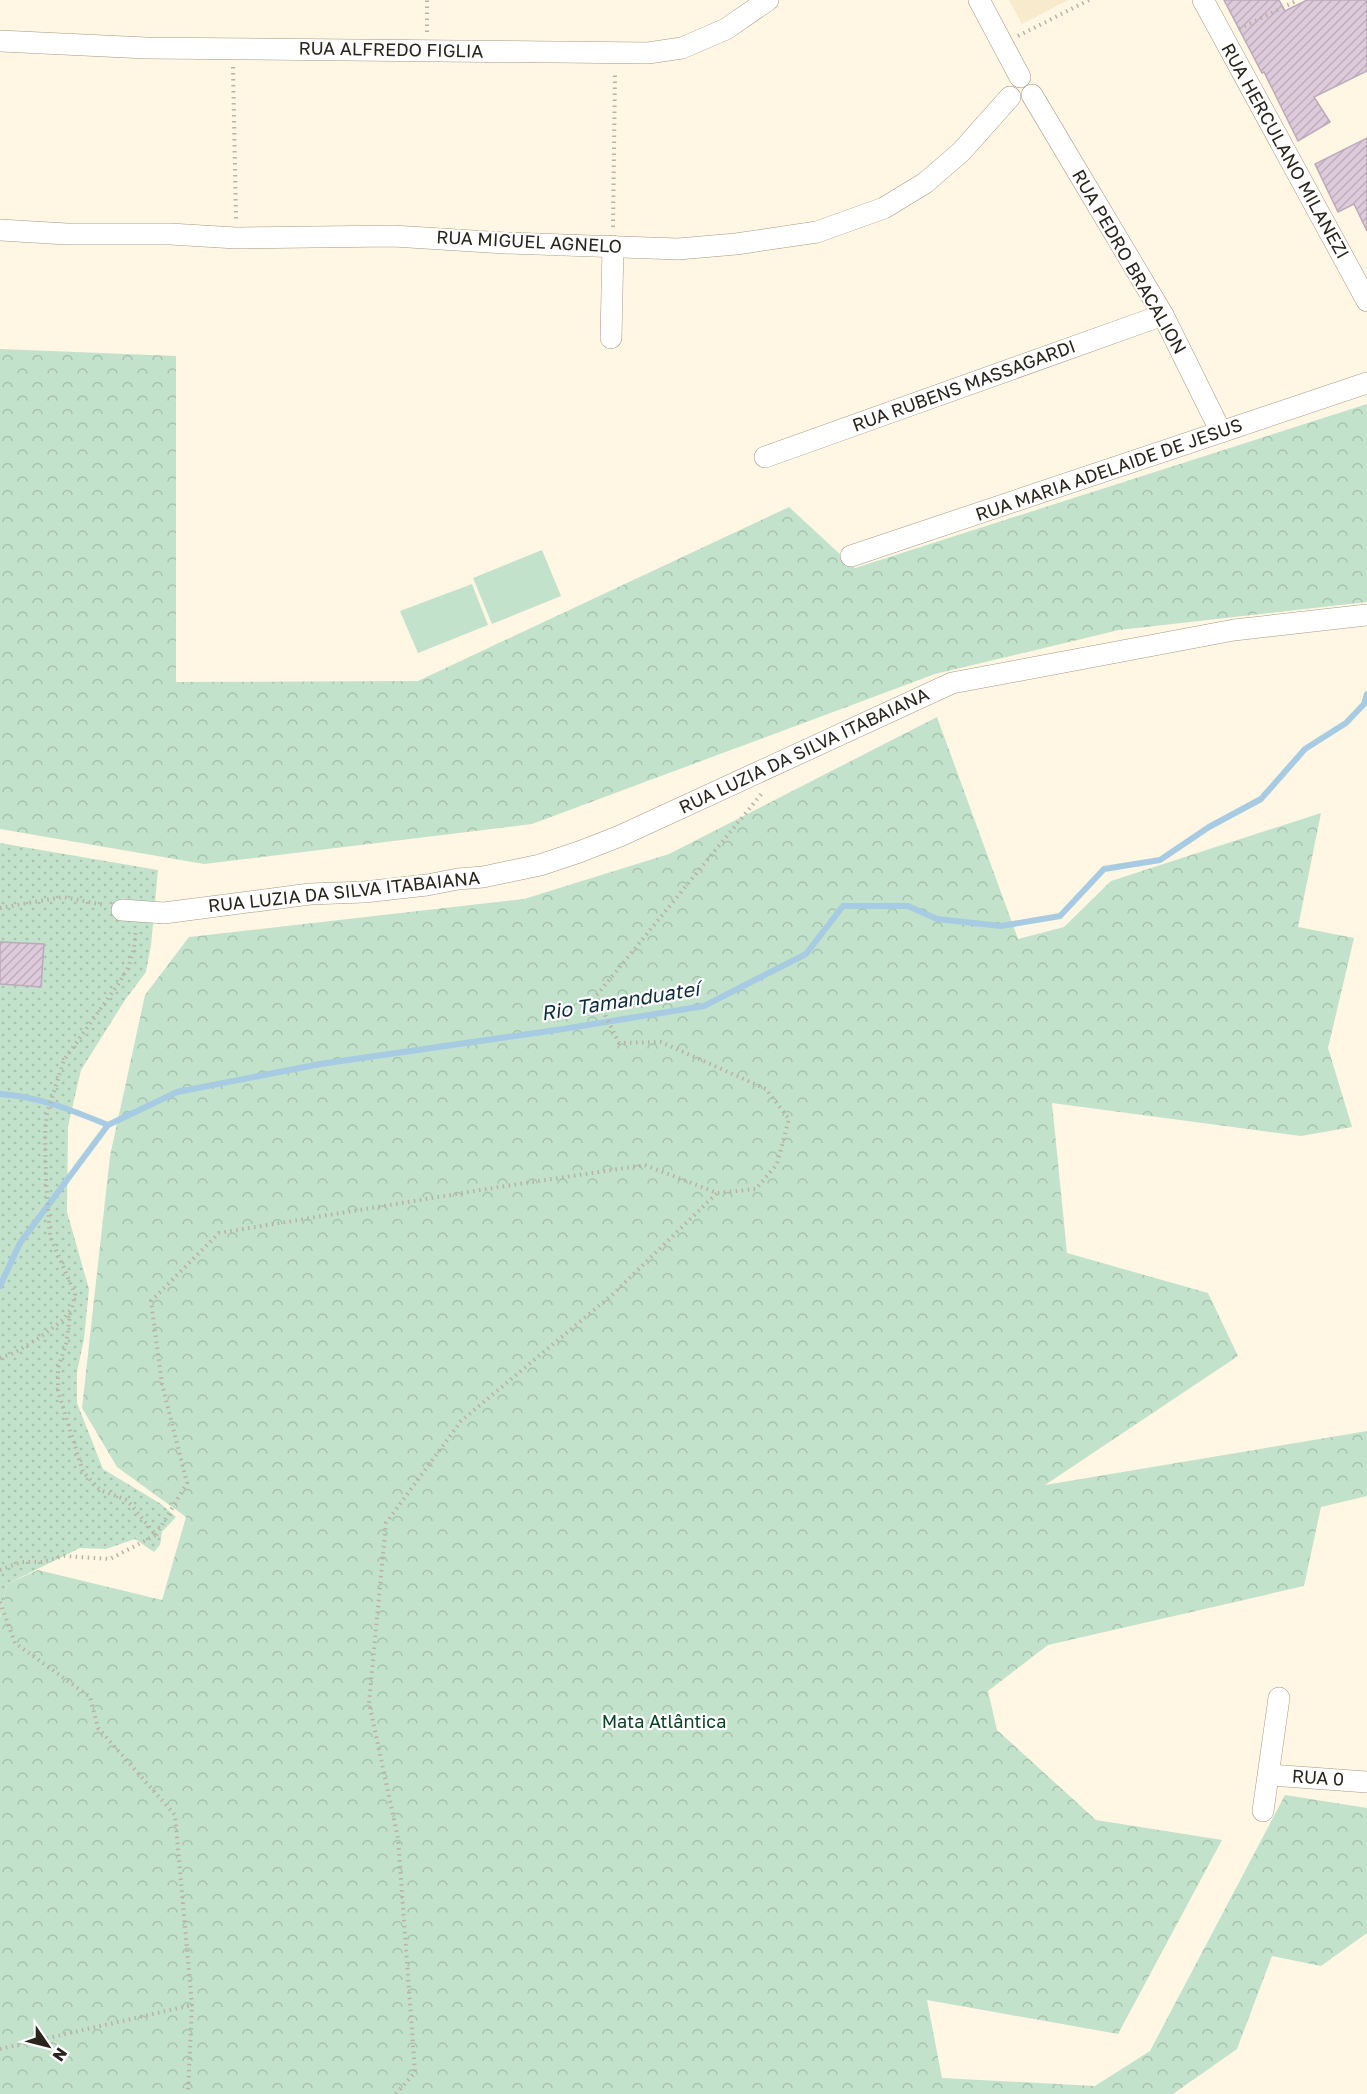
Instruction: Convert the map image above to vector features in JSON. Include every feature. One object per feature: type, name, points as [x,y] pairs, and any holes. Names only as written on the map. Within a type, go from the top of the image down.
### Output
[{"type":"street","name":"RUA ALFREDO FIGLIA","points":[[0,41],[146,48],[648,53],[682,48],[726,29],[768,0]]},
{"type":"street","points":[[979,0],[1020,77]]},
{"type":"street","name":"RUA HERCULANO MILANEZI","points":[[1203,0],[1367,301]]},
{"type":"street","points":[[1020,77],[1028,79],[1033,86],[1032,95],[1023,102],[1014,101],[1007,91],[1009,83],[1020,77]]},
{"type":"street","name":"RUA PEDRO BRACALION","points":[[1032,95],[1163,315],[1221,432]]},
{"type":"street","name":"RUA MIGUEL AGNELO","points":[[0,230],[236,238],[393,236],[505,243],[678,249],[736,244],[817,232],[884,208],[925,183],[961,152],[1010,97]]},
{"type":"street","points":[[611,338],[613,246]]},
{"type":"street","name":"RUA RUBENS MASSAGARDI","points":[[765,457],[1163,315]]},
{"type":"street","name":"RUA MARIA ADELAIDE DE JESUS","points":[[851,556],[1367,383]]},
{"type":"street","name":"RUA LUZIA DA SILVA ITABAIANA","points":[[122,910],[164,913],[310,894],[364,892],[483,877],[540,865],[620,836],[952,683],[1234,630],[1367,615]]},
{"type":"street","name":"RUA 0","points":[[1263,1811],[1270,1775],[1279,1698]]},
{"type":"street","name":"RUA 0","points":[[1270,1775],[1367,1782]]},
{"type":"path","points":[[427,0],[427,50]]},
{"type":"path","points":[[1001,45],[1089,0]]},
{"type":"path","points":[[1223,36],[1298,0]]},
{"type":"path","points":[[232,49],[236,238]]},
{"type":"path","points":[[613,246],[616,54]]},
{"type":"path","points":[[0,1570],[21,1562],[42,1562],[64,1557],[110,1559],[156,1535],[187,1483],[162,1384],[151,1301],[219,1233],[645,1165],[717,1193],[756,1189],[777,1164],[789,1119],[766,1089],[661,1042],[619,1043],[596,996],[770,784]]},
{"type":"path","points":[[0,909],[63,897],[122,910],[136,927],[129,966],[64,1060],[47,1113],[45,1136],[50,1236],[75,1294],[66,1344],[58,1368],[58,1391],[83,1472],[100,1490],[126,1500],[156,1535]]},
{"type":"path","points":[[396,2094],[416,2072],[398,1838],[369,1702],[386,1522],[461,1421],[614,1294],[717,1193]]},
{"type":"path","points":[[0,1358],[14,1353],[39,1338],[63,1320],[72,1308]]},
{"type":"path","points":[[0,1602],[15,1643],[90,1697],[98,1728],[175,1815],[192,2005],[188,2094]]},
{"type":"path","points":[[0,2049],[192,2005]]},
{"type":"shaded area","points":[[1009,0],[1068,0],[1022,24]]},
{"type":"green space","points":[[0,349],[176,356],[176,682],[418,681],[789,507],[855,568],[1367,404],[1367,602],[1119,630],[935,674],[532,824],[204,864],[0,829]]},
{"type":"green space","points":[[542,550],[561,596],[492,624],[473,578]]},
{"type":"green space","points":[[472,584],[488,625],[418,653],[400,611]]},
{"type":"green space","name":"Mata Atlântica","points":[[937,717],[1018,939],[1064,927],[1111,881],[1321,813],[1298,927],[1354,938],[1328,1048],[1352,1127],[1301,1136],[1052,1103],[1067,1253],[1208,1293],[1238,1356],[1045,1485],[1367,1431],[1367,1496],[1321,1507],[1304,1586],[1048,1645],[988,1691],[997,1730],[1096,1820],[1222,1840],[1118,2034],[927,2000],[942,2078],[1095,2086],[1150,2051],[1285,1795],[1367,1808],[1367,1933],[1321,1966],[1272,1956],[1237,2049],[1173,2094],[0,2094],[0,1618],[7,1584],[38,1570],[162,1600],[186,1517],[117,1467],[82,1408],[110,1156],[145,995],[189,937],[524,899],[669,854]]},
{"type":"green space","points":[[0,843],[158,870],[151,945],[146,972],[125,1000],[81,1070],[68,1126],[67,1212],[89,1289],[84,1339],[77,1372],[77,1403],[103,1469],[161,1504],[176,1517],[162,1532],[160,1545],[154,1552],[135,1539],[106,1549],[80,1548],[7,1584],[0,1617]]},
{"type":"building","points":[[1224,0],[1279,0],[1285,11],[1307,0],[1367,0],[1367,71],[1314,97],[1330,122],[1298,141],[1264,72],[1262,73]]},
{"type":"building","points":[[1367,138],[1367,231],[1354,204],[1338,212],[1315,164]]},
{"type":"building","points":[[0,942],[44,944],[41,987],[0,984]]},
{"type":"waterway","name":"Rio Tamanduateí","points":[[0,1286],[20,1243],[108,1125],[177,1092],[320,1064],[704,1006],[806,954],[843,906],[908,906],[937,919],[1001,926],[1060,916],[1104,869],[1160,860],[1209,827],[1261,799],[1305,749],[1346,723],[1364,704],[1367,694]]},
{"type":"waterway","points":[[0,1094],[41,1101],[108,1125]]}]
